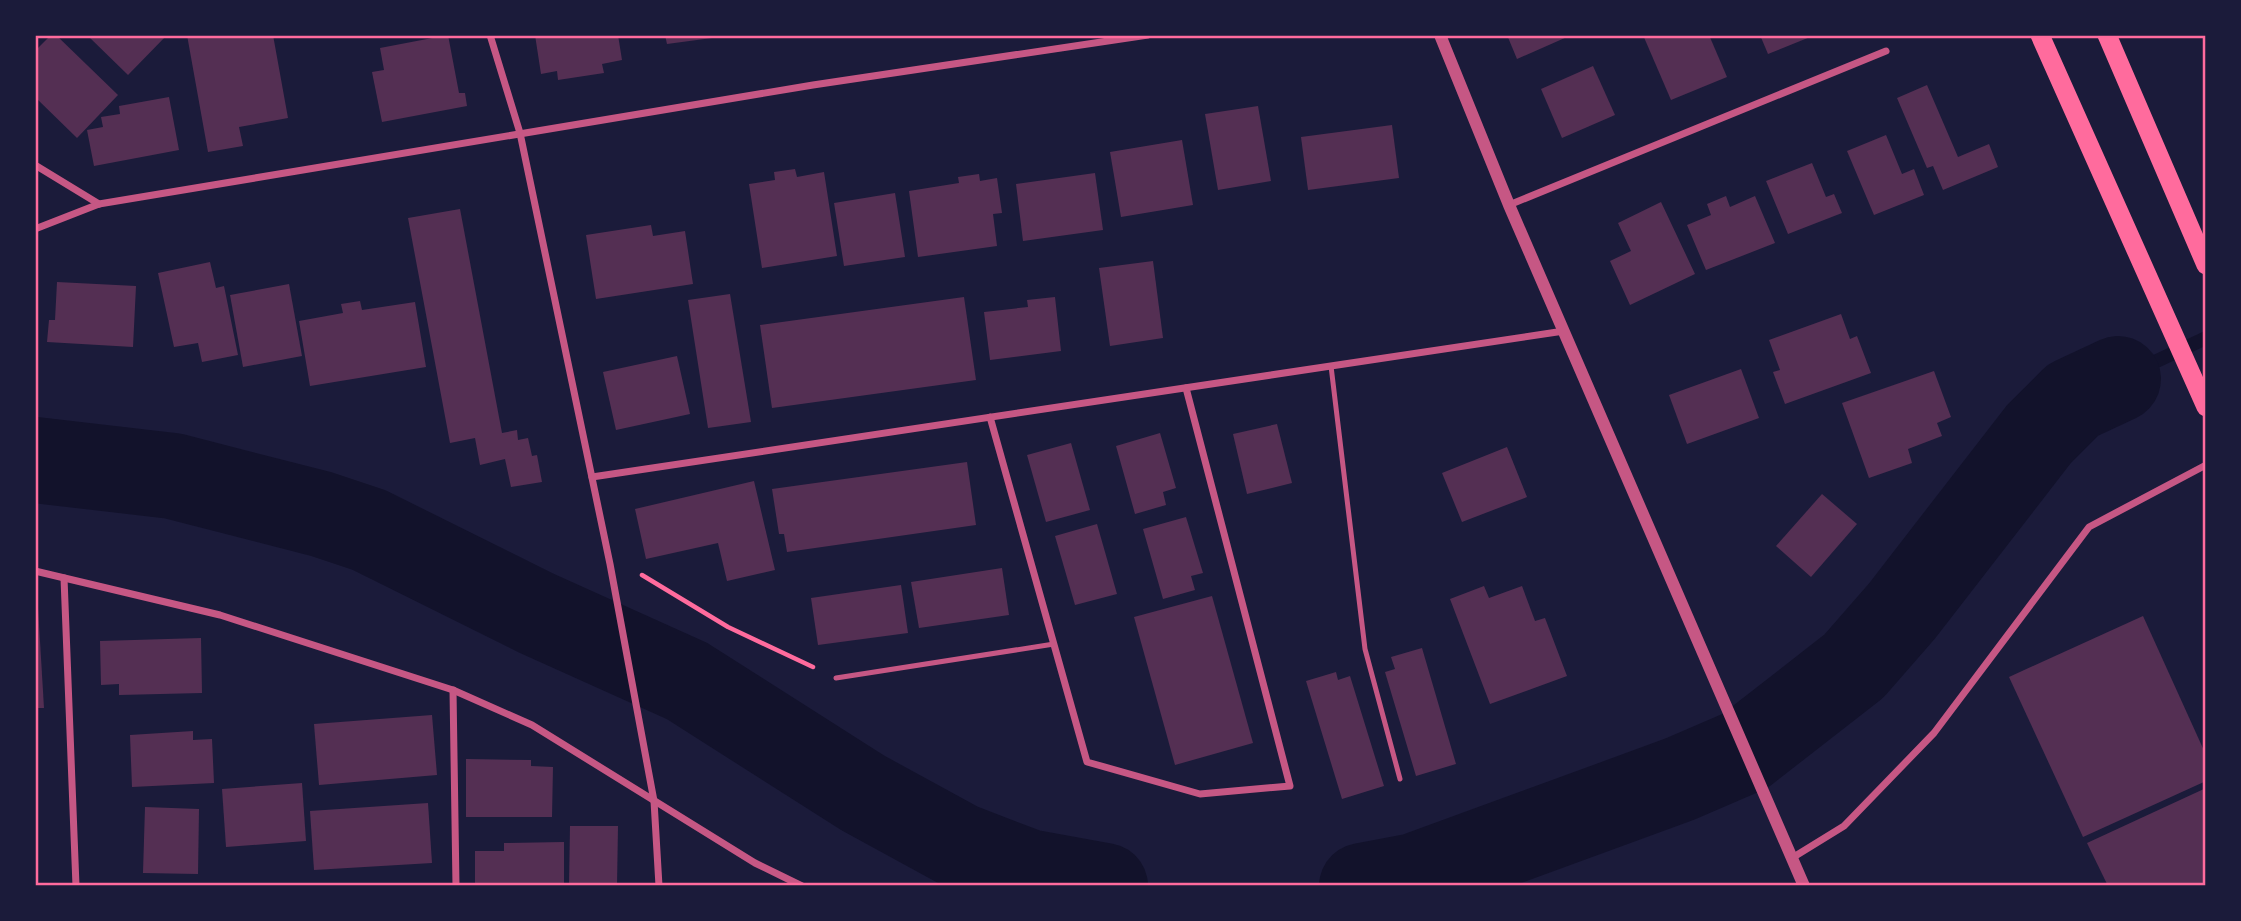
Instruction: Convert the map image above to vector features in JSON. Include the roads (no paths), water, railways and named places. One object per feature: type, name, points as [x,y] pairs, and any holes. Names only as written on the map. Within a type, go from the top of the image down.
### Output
[{"type":"highway","points":[[2040,35],[2206,407]]},
{"type":"highway","points":[[2107,35],[2206,264]]},
{"type":"street","points":[[490,35],[520,133],[610,564],[654,801],[659,886]]},
{"type":"street","points":[[35,229],[99,204],[520,133],[1148,35]]},
{"type":"street","points":[[1440,35],[1509,205],[1804,886]]},
{"type":"street","points":[[1509,205],[1886,51]]},
{"type":"street","points":[[35,165],[99,204]]},
{"type":"street","points":[[592,477],[1564,331]]},
{"type":"street","points":[[990,417],[1087,762],[1200,794],[1290,786],[1186,388]]},
{"type":"street","points":[[1792,858],[1843,826],[1934,733],[2089,527],[2206,465]]},
{"type":"street","points":[[35,571],[220,615],[453,690],[532,725],[755,863],[802,886]]},
{"type":"street","points":[[64,578],[76,886]]},
{"type":"street","points":[[453,690],[456,886]]},
{"type":"lane","points":[[1331,366],[1365,649],[1400,779]]},
{"type":"lane","points":[[836,678],[1054,644]]},
{"type":"waterway","points":[[2118,379],[2206,338]]},
{"type":"waterway","points":[[1362,886],[1415,876],[1680,779],[1745,751],[1854,666],[1902,611],[2039,434],[2073,400],[2118,379]]},
{"type":"waterway","points":[[35,460],[173,476],[321,514],[369,530],[536,613],[687,681],[863,793],[960,846],[1028,872],[1105,886]]}]
